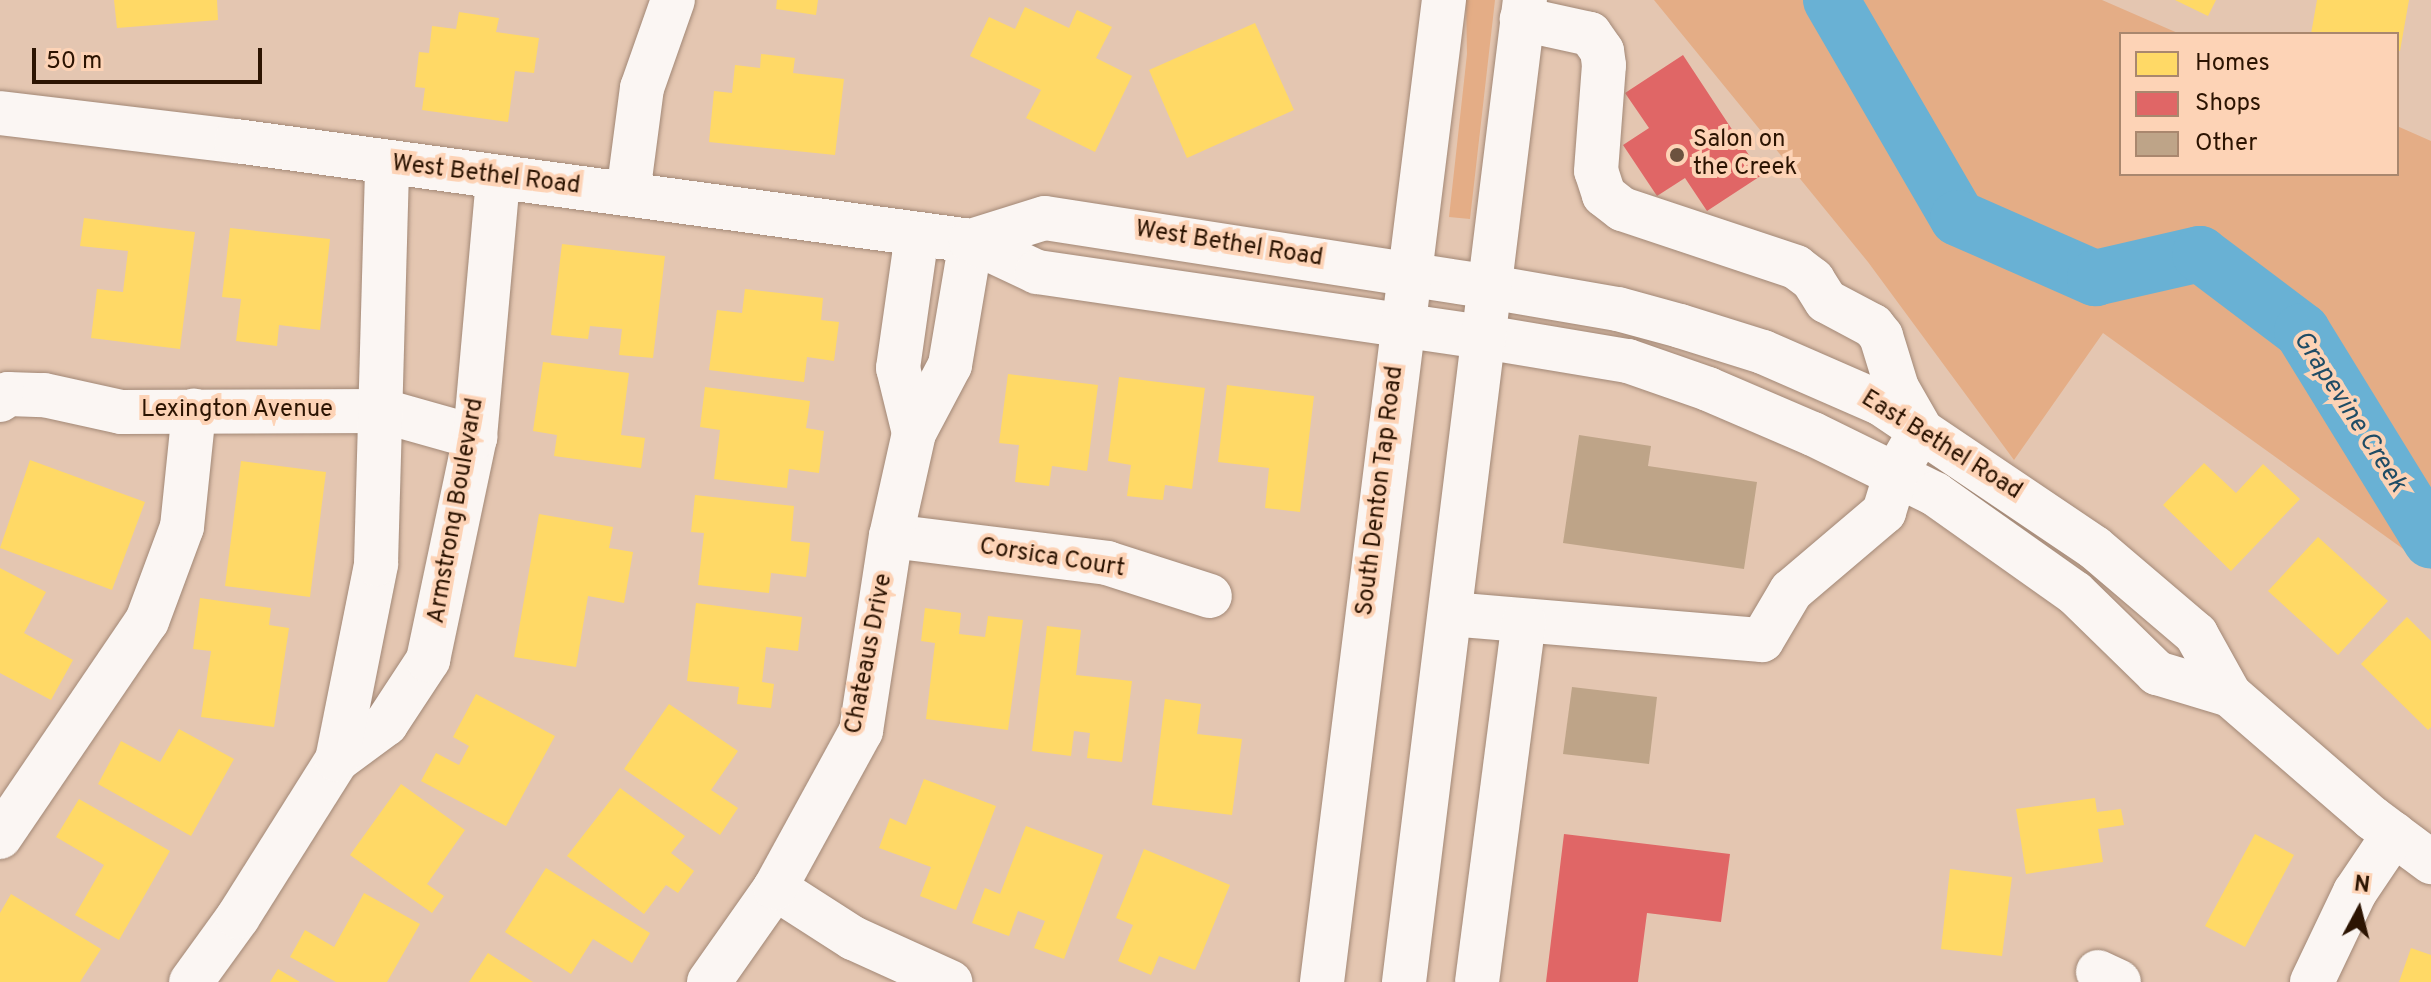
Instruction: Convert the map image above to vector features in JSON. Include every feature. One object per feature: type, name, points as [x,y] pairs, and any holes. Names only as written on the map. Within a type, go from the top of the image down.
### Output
[{"type":"street","points":[[628,194],[642,88],[673,0]]},
{"type":"street","name":"South Denton Tap Road","points":[[1322,982],[1444,0]]},
{"type":"street","points":[[1404,982],[1524,9],[1590,34],[1602,51],[1596,171],[1604,195],[1622,209],[1796,267],[1813,280],[1826,301],[1873,326],[1881,336],[1897,388],[1921,430],[1895,475],[1884,512],[1791,591],[1762,640],[1450,614]]},
{"type":"street","name":"West Bethel Road","points":[[0,113],[236,141],[971,241],[1037,272],[1484,337]]},
{"type":"street","name":"Armstrong Boulevard","points":[[191,982],[238,917],[337,760],[376,564],[383,411],[387,163]]},
{"type":"street","name":"Armstrong Boulevard","points":[[337,760],[386,724],[428,660],[475,437],[498,177]]},
{"type":"street","name":"West Bethel Road","points":[[971,241],[1045,218],[1490,287]]},
{"type":"street","name":"Chateaus Drive","points":[[914,433],[898,368],[917,234]]},
{"type":"street","name":"Chateaus Drive","points":[[709,982],[775,888],[861,731],[891,536],[914,433],[950,365],[971,241]]},
{"type":"street","name":"East Bethel Road","points":[[1490,287],[1618,309],[1763,352],[1880,403],[2095,548],[2196,634],[2230,695],[2431,862]]},
{"type":"street","name":"East Bethel Road","points":[[1484,337],[1628,361],[1763,412],[1935,494],[2075,593],[2157,673],[2230,695]]},
{"type":"street","name":"Lexington Avenue","points":[[0,400],[8,394],[44,395],[121,412],[383,411],[475,437]]},
{"type":"street","points":[[0,837],[147,621],[182,527],[194,411]]},
{"type":"street","name":"Corsica Court","points":[[891,536],[1107,563],[1210,596]]},
{"type":"street","points":[[1477,982],[1524,621]]},
{"type":"street","points":[[2312,982],[2355,892],[2394,834]]},
{"type":"street","points":[[775,888],[853,938],[950,982]]},
{"type":"shaded area","points":[[1466,0],[1495,0],[1470,219],[1449,217],[1467,54]]},
{"type":"shaded area","points":[[1654,0],[2102,0],[2175,32],[2119,32],[2119,176],[2399,176],[2399,127],[2431,141],[2431,569],[2103,333],[2014,460],[1868,262]]},
{"type":"building: Homes","points":[[114,0],[217,0],[218,20],[117,28]]},
{"type":"building: Homes","points":[[777,0],[818,0],[816,15],[776,9]]},
{"type":"building: Homes","points":[[2175,0],[2216,0],[2208,16]]},
{"type":"building: Homes","points":[[2317,0],[2409,0],[2400,51],[2399,32],[2311,32]]},
{"type":"building: Homes","points":[[1025,7],[1069,28],[1077,10],[1112,27],[1096,58],[1132,76],[1095,152],[1026,118],[1041,90],[970,56],[989,17],[1015,29]]},
{"type":"building: Homes","points":[[459,12],[499,18],[496,32],[539,38],[534,73],[515,71],[508,122],[422,110],[425,88],[415,87],[419,52],[429,53],[432,26],[456,29]]},
{"type":"building: Homes","points":[[1255,23],[1294,110],[1187,158],[1149,70]]},
{"type":"building: Homes","points":[[761,54],[795,58],[793,73],[844,79],[835,155],[709,142],[714,91],[732,93],[735,65],[760,68]]},
{"type":"building: Homes","points":[[84,218],[195,232],[180,349],[91,338],[97,289],[123,292],[128,251],[80,246]]},
{"type":"building: Homes","points":[[230,228],[330,239],[320,330],[279,325],[277,346],[236,341],[241,299],[222,297]]},
{"type":"building: Homes","points":[[562,244],[665,256],[653,358],[619,355],[622,329],[590,326],[588,339],[551,335]]},
{"type":"building: Homes","points":[[745,289],[823,298],[821,320],[839,322],[834,361],[807,357],[804,382],[709,370],[717,310],[742,313]]},
{"type":"building: Homes","points":[[543,362],[629,373],[621,435],[645,438],[641,468],[554,456],[557,435],[533,431]]},
{"type":"building: Homes","points":[[1008,374],[1098,385],[1087,471],[1052,466],[1049,486],[1015,482],[1019,445],[999,443]]},
{"type":"building: Homes","points":[[1119,377],[1205,388],[1192,489],[1165,485],[1163,500],[1127,496],[1131,465],[1108,461]]},
{"type":"building: Homes","points":[[1227,385],[1314,396],[1300,512],[1265,508],[1269,468],[1218,462]]},
{"type":"building: Homes","points":[[705,387],[810,401],[806,428],[824,431],[819,473],[789,469],[787,488],[714,479],[720,430],[700,427]]},
{"type":"building: Homes","points":[[30,460],[145,502],[112,590],[0,548]]},
{"type":"building: Homes","points":[[241,461],[326,472],[310,597],[225,586]]},
{"type":"building: Homes","points":[[2204,463],[2236,493],[2263,464],[2300,499],[2231,571],[2163,505]]},
{"type":"building: Homes","points":[[695,495],[794,506],[791,541],[810,543],[806,577],[771,573],[769,593],[698,585],[704,533],[691,532]]},
{"type":"building: Homes","points":[[539,514],[613,527],[609,548],[633,552],[624,603],[588,596],[576,667],[514,657]]},
{"type":"building: Homes","points":[[2318,537],[2388,601],[2338,655],[2268,591]]},
{"type":"building: Homes","points":[[0,568],[46,592],[24,633],[73,660],[51,700],[0,673]]},
{"type":"building: Homes","points":[[200,598],[271,608],[269,625],[289,628],[274,727],[201,717],[211,651],[193,649]]},
{"type":"building: Homes","points":[[696,603],[802,617],[798,651],[766,647],[762,682],[774,684],[771,708],[737,704],[739,687],[687,681]]},
{"type":"building: Homes","points":[[925,608],[961,613],[959,634],[985,637],[988,616],[1023,620],[1008,730],[926,719],[935,643],[921,641]]},
{"type":"building: Homes","points":[[2407,617],[2431,641],[2431,727],[2428,730],[2361,664]]},
{"type":"building: Homes","points":[[1047,626],[1081,630],[1076,675],[1132,681],[1122,762],[1087,758],[1090,733],[1074,731],[1071,756],[1032,751]]},
{"type":"building: Homes","points":[[476,694],[555,736],[506,826],[421,781],[436,753],[459,765],[469,746],[453,737]]},
{"type":"building: Homes","points":[[1165,699],[1201,704],[1197,734],[1242,739],[1232,815],[1152,805]]},
{"type":"building: Homes","points":[[669,704],[738,751],[711,790],[738,808],[720,835],[624,769]]},
{"type":"building: Homes","points":[[179,729],[234,759],[191,836],[98,784],[121,741],[160,762]]},
{"type":"building: Homes","points":[[924,779],[996,806],[956,910],[920,896],[931,867],[879,848],[890,818],[906,825]]},
{"type":"building: Homes","points":[[401,784],[465,830],[427,884],[444,896],[432,913],[350,855]]},
{"type":"building: Homes","points":[[620,788],[685,836],[671,853],[694,871],[678,893],[666,885],[644,914],[567,856]]},
{"type":"building: Homes","points":[[2095,798],[2097,812],[2121,809],[2124,825],[2098,829],[2103,862],[2026,874],[2016,809]]},
{"type":"building: Homes","points":[[79,799],[170,851],[119,940],[75,915],[104,865],[56,837]]},
{"type":"building: Homes","points":[[1026,826],[1103,855],[1064,959],[1034,948],[1045,921],[1018,911],[1009,936],[972,923],[985,888],[1000,894]]},
{"type":"building: Homes","points":[[2255,834],[2294,855],[2245,947],[2205,926]]},
{"type":"building: Homes","points":[[1144,849],[1230,885],[1195,970],[1159,956],[1151,975],[1118,961],[1133,925],[1116,918]]},
{"type":"building: Homes","points":[[546,868],[650,933],[632,963],[593,939],[571,974],[505,932]]},
{"type":"building: Homes","points":[[1950,869],[2012,877],[2002,956],[1941,949]]},
{"type":"building: Homes","points":[[364,893],[420,924],[387,982],[336,982],[290,957],[305,930],[334,947]]},
{"type":"building: Homes","points":[[11,894],[101,949],[80,982],[0,982],[0,913]]},
{"type":"building: Homes","points":[[2411,948],[2431,955],[2431,982],[2399,982]]},
{"type":"building: Homes","points":[[488,953],[533,982],[469,982]]},
{"type":"building: Homes","points":[[278,969],[300,982],[270,982]]},
{"type":"building: Shops","points":[[1683,55],[1762,175],[1707,211],[1685,178],[1657,196],[1623,145],[1649,128],[1625,93]]},
{"type":"building: Shops","points":[[1564,834],[1730,854],[1721,922],[1647,913],[1638,982],[1546,982]]},
{"type":"building: Other","points":[[1579,435],[1651,446],[1648,466],[1757,482],[1744,569],[1563,543]]},
{"type":"building: Other","points":[[1572,687],[1657,697],[1649,764],[1563,754]]},
{"type":"waterway","name":"Grapevine Creek","points":[[1831,0],[1958,218],[2095,278],[2200,254],[2302,331],[2431,541]]},
{"type":"place","name":"Salon on the Creek","points":[[1677,155]]}]
